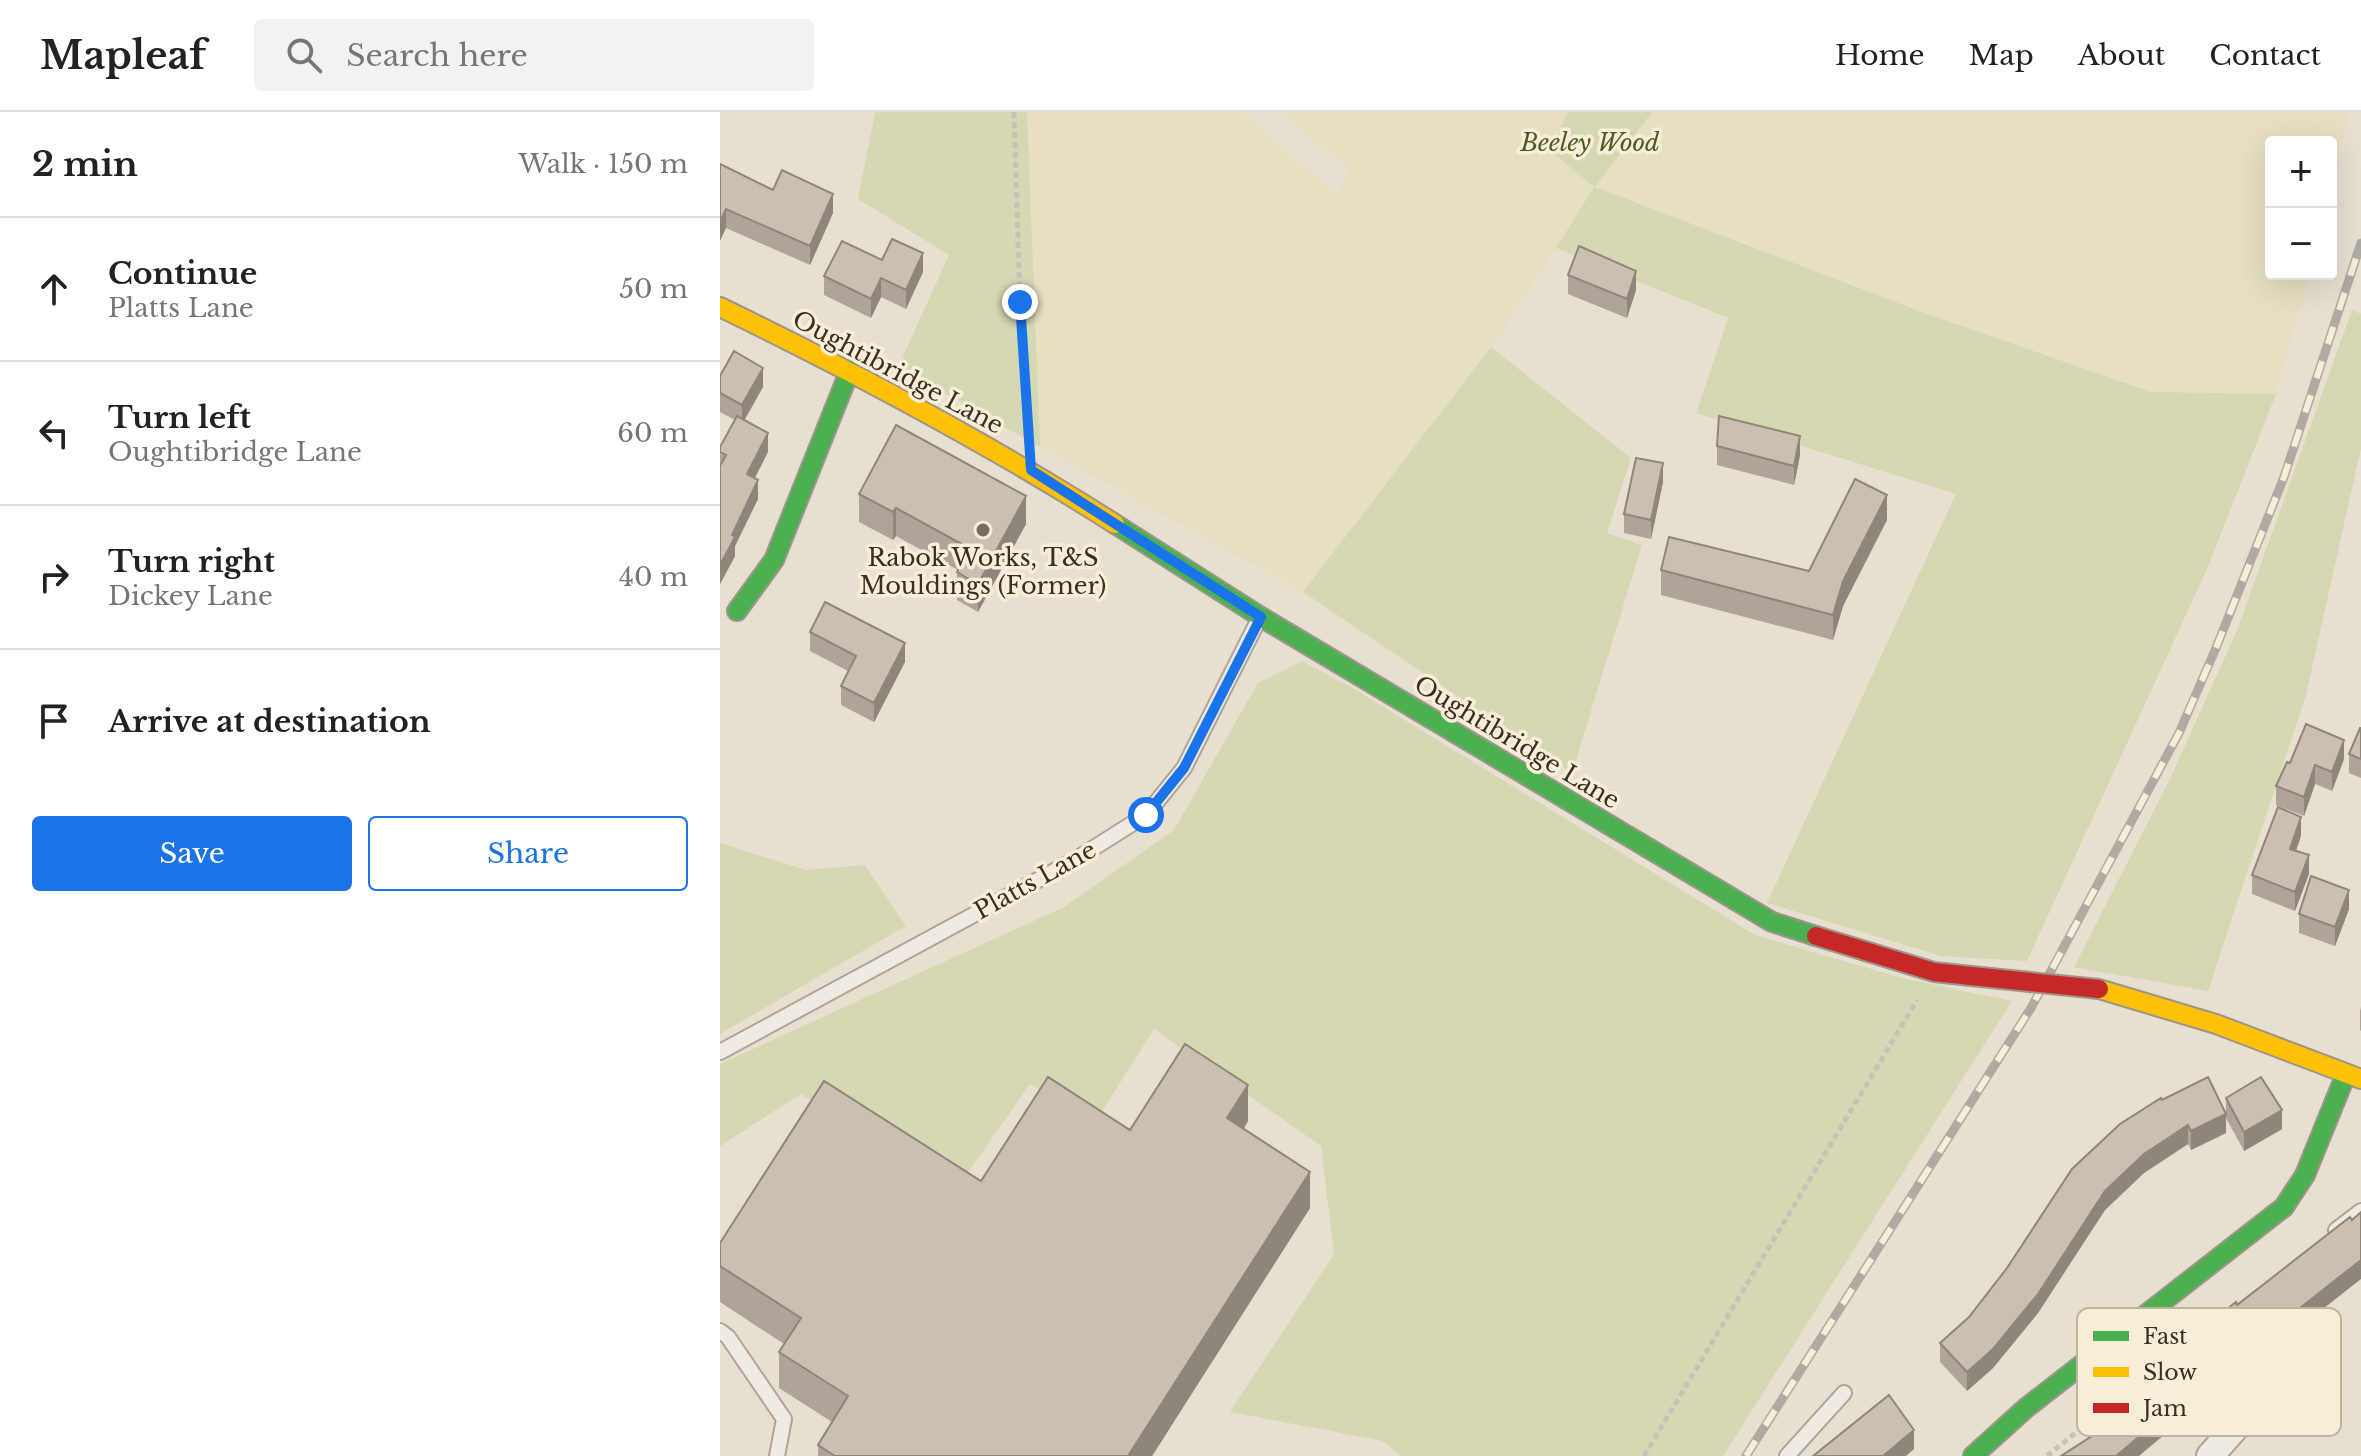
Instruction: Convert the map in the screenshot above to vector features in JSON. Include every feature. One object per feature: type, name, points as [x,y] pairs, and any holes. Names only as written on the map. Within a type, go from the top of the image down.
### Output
[{"type":"street","name":"Oughtibridge Lane","points":[[720,307],[850,370],[1031,470],[1261,617],[1772,922],[1934,972],[2099,989],[2216,1024],[2353,1077]]},
{"type":"street","points":[[728,613],[774,560],[850,370]]},
{"type":"street","points":[[2154,1308],[2284,1207],[2305,1175],[2353,1077]]},
{"type":"street","points":[[1973,1456],[2026,1408],[2077,1368]]},
{"type":"street","points":[[2210,1456],[2228,1436]]},
{"type":"lane","name":"Platts Lane","points":[[720,1052],[1073,861],[1146,815],[1184,768],[1261,617]]},
{"type":"lane","points":[[2325,1238],[2361,1211]]},
{"type":"lane","points":[[720,1331],[728,1337],[784,1419],[777,1456]]},
{"type":"lane","points":[[1787,1456],[1844,1393]]},
{"type":"path","points":[[1014,112],[1020,302],[1031,470]]},
{"type":"path","points":[[1644,1456],[1934,972]]},
{"type":"path","points":[[2047,1456],[2077,1432]]},
{"type":"shaded area","points":[[1027,112],[1240,112],[1337,193],[1351,172],[1281,112],[1568,112],[1552,151],[1594,186],[1652,112],[2350,112],[2337,164],[2337,136],[2265,136],[2265,280],[2307,280],[2276,394],[2151,392],[1919,311],[1594,187],[1502,332],[1303,592],[1040,447]]},
{"type":"green space","points":[[875,112],[1027,112],[1040,447],[898,367],[949,255],[858,199]]},
{"type":"green space","name":"Beeley Wood","points":[[1568,112],[1652,112],[1595,187],[1919,311],[2151,392],[2276,394],[2207,569],[2027,961],[1941,956],[1767,903],[1956,494],[1696,413],[1728,318],[1556,248],[1594,187],[1551,151]]},
{"type":"green space","points":[[2352,310],[2361,314],[2361,448],[2306,695],[2208,991],[2074,967],[2170,779],[2238,628]]},
{"type":"green space","points":[[1491,347],[1631,458],[1607,533],[1642,545],[1572,773],[1303,592]]},
{"type":"green space","points":[[1302,661],[1356,690],[1755,935],[1902,978],[2012,1001],[1723,1456],[1401,1456],[1383,1441],[1230,1412],[1334,1254],[1321,1146],[1154,1029],[1094,1124],[1030,1084],[955,1191],[801,1094],[720,1146],[720,1064],[1064,907],[1174,830],[1258,683]]},
{"type":"green space","points":[[720,843],[806,870],[865,865],[906,926],[720,1034]]},
{"type":"building","points":[[720,164],[773,190],[782,170],[833,194],[810,246],[726,209],[720,222]]},
{"type":"building","points":[[892,239],[923,253],[906,290],[881,278],[871,299],[824,276],[842,241],[882,260]]},
{"type":"building","points":[[1579,246],[1636,271],[1627,299],[1568,275]]},
{"type":"building","points":[[734,351],[763,368],[742,405],[720,393],[720,376]]},
{"type":"building","points":[[737,416],[768,433],[747,474],[758,480],[720,565],[720,466],[726,455],[720,452],[720,447]]},
{"type":"building","points":[[1719,416],[1800,436],[1794,466],[1717,446]]},
{"type":"building","name":"Rabok Works, T&S Mouldings (Former)","points":[[896,425],[1026,496],[978,584],[957,572],[969,548],[896,508],[893,512],[859,494]]},
{"type":"building","points":[[1636,458],[1663,463],[1651,520],[1624,514]]},
{"type":"building","points":[[1855,479],[1887,495],[1843,581],[1833,615],[1661,570],[1669,537],[1809,571]]},
{"type":"building","points":[[825,602],[905,643],[874,703],[841,686],[856,656],[810,632]]},
{"type":"building","points":[[2306,724],[2344,740],[2332,772],[2315,765],[2304,797],[2276,786],[2287,762],[2290,763]]},
{"type":"building","points":[[2361,728],[2361,759],[2349,754]]},
{"type":"building","points":[[2278,807],[2301,817],[2290,849],[2309,855],[2295,892],[2252,875]]},
{"type":"building","points":[[2311,876],[2349,890],[2335,927],[2299,914]]},
{"type":"building","points":[[1185,1044],[1248,1085],[1227,1118],[1310,1172],[1128,1456],[835,1456],[818,1445],[848,1396],[779,1352],[801,1318],[720,1266],[720,1243],[824,1081],[981,1181],[1048,1077],[1130,1130]]},
{"type":"building","points":[[2208,1077],[2226,1114],[2191,1131],[2188,1125],[2144,1154],[2105,1191],[2038,1294],[1993,1349],[1967,1372],[1940,1343],[1969,1317],[2007,1268],[2072,1169],[2120,1124],[2161,1098]]},
{"type":"building","points":[[2261,1077],[2282,1110],[2244,1132],[2226,1098]]},
{"type":"building","points":[[2361,1212],[2361,1260],[2300,1308],[2228,1308],[2236,1302],[2237,1305],[2350,1217],[2352,1220]]},
{"type":"building","points":[[1889,1395],[1914,1430],[1883,1456],[1813,1456]]},
{"type":"building","points":[[2092,1436],[2140,1436],[2116,1456],[2061,1456]]},
{"type":"railway","points":[[1746,1456],[2031,1008],[2179,733],[2284,477],[2361,243]]},
{"type":"traffic: fast","points":[[737,611],[774,560],[850,370]]},
{"type":"traffic: fast","points":[[1115,524],[1261,617],[1772,922],[1816,936]]},
{"type":"traffic: fast","points":[[2154,1308],[2284,1207],[2305,1175],[2346,1074]]},
{"type":"traffic: fast","points":[[1973,1456],[2026,1408],[2077,1368]]},
{"type":"traffic: slow","points":[[720,307],[921,410],[1115,524]]},
{"type":"traffic: slow","points":[[2099,989],[2216,1024],[2361,1079]]},
{"type":"traffic: jam","points":[[1816,936],[1934,972],[1971,976]]},
{"type":"traffic: jam","points":[[1971,976],[2099,989]]},
{"type":"place","name":"Rabok Works, T&S Mouldings (Former)","points":[[983,530]]},
{"type":"route","points":[[1020,302],[1031,470],[1261,617],[1184,768],[1146,815]]}]
